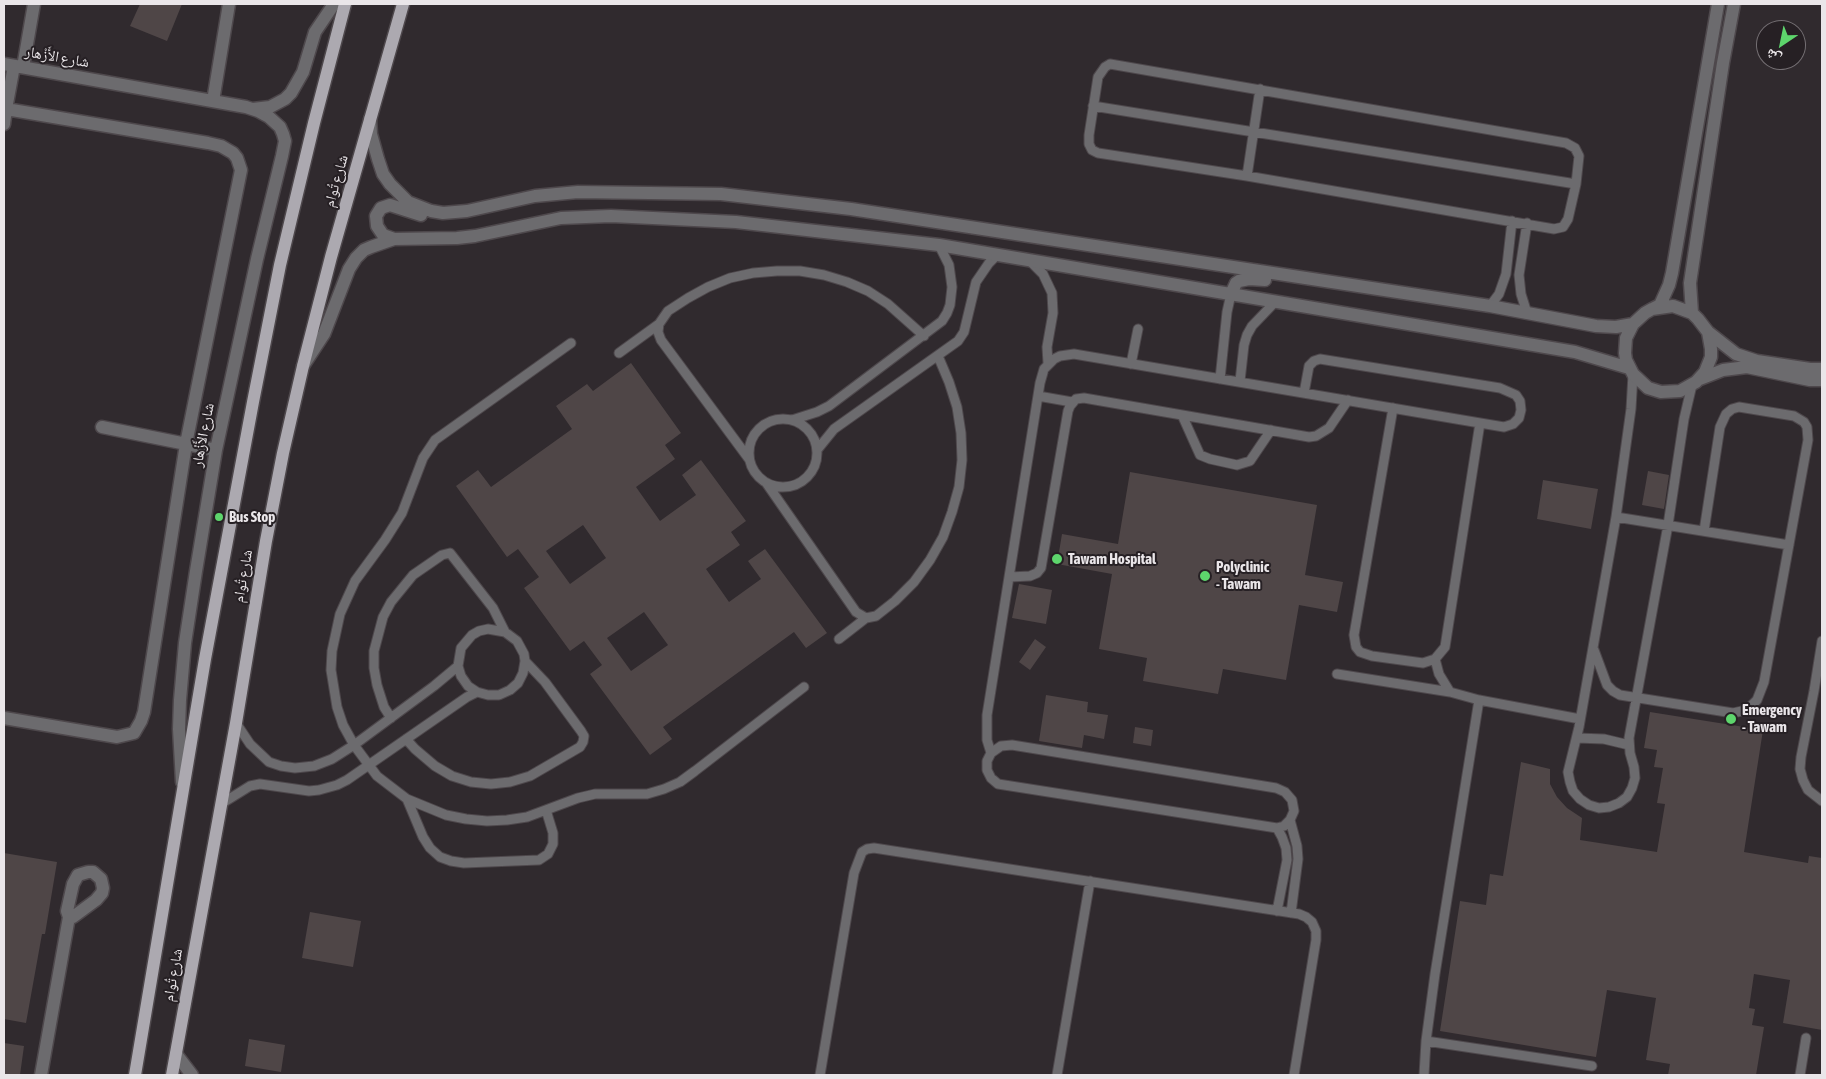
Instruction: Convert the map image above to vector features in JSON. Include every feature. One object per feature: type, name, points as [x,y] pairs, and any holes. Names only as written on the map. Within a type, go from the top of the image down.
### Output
[{"type":"main road","name":"شارع تُوام","points":[[134,1075],[228,530],[280,265],[345,4]]},
{"type":"main road","points":[[397,4],[398,24]]},
{"type":"main road","name":"شارع تُوام","points":[[172,1075],[236,723],[266,542],[303,366],[331,257],[403,4]]},
{"type":"street","points":[[4,124],[14,66],[34,4]]},
{"type":"street","points":[[213,101],[229,4]]},
{"type":"street","name":"شارع الأَزْهار","points":[[14,66],[253,109],[270,107],[278,104],[291,93],[303,72],[315,32],[334,4]]},
{"type":"street","points":[[1631,371],[1625,353],[1626,338],[1633,324],[1645,313],[1660,305],[1672,273],[1718,4]]},
{"type":"street","points":[[1692,314],[1690,283],[1724,54],[1734,4]]},
{"type":"street","points":[[4,718],[117,737],[134,733],[139,726],[144,712],[186,444],[240,176],[240,164],[237,158],[233,153],[221,146],[6,108]]},
{"type":"street","name":"شارع الأَزْهار","points":[[183,788],[179,729],[182,671],[196,571],[216,450],[285,141],[276,122],[253,109]]},
{"type":"street","points":[[370,118],[371,134],[383,174],[394,189],[408,202],[419,208],[455,213]]},
{"type":"street","points":[[394,240],[383,235],[376,226],[377,212],[385,206],[394,206],[416,214],[445,217],[455,213],[536,196],[578,192],[663,192],[750,197],[851,209],[1490,306],[1596,326],[1616,327],[1633,324]]},
{"type":"street","points":[[303,366],[324,334],[344,280],[356,258],[364,250],[394,240],[457,238],[561,218],[611,216],[736,222],[939,245],[1276,301],[1576,352],[1631,371],[1648,388],[1661,392],[1680,391],[1723,370],[1747,367],[1816,380]]},
{"type":"street","points":[[1231,294],[1236,283],[1243,280],[1289,282],[1299,278]]},
{"type":"street","points":[[1652,309],[1673,306],[1683,309],[1698,319],[1708,332],[1736,354],[1757,362],[1822,369]]},
{"type":"street","points":[[1696,382],[1709,365],[1711,357],[1712,348],[1708,332]]},
{"type":"street","points":[[102,427],[216,450]]},
{"type":"street","points":[[41,1075],[69,917]]},
{"type":"street","points":[[176,1054],[192,1075]]},
{"type":"lane","points":[[1110,64],[1260,89],[1556,140],[1575,148],[1580,156],[1568,219],[1563,228],[1554,229],[1247,176],[1098,153],[1092,150],[1089,144],[1098,76],[1105,66],[1110,64]]},
{"type":"lane","points":[[1247,176],[1260,89]]},
{"type":"lane","points":[[1093,106],[1576,184]]},
{"type":"lane","points":[[1490,306],[1499,294],[1506,274],[1512,221]]},
{"type":"lane","points":[[1527,313],[1521,294],[1519,274],[1528,224]]},
{"type":"lane","points":[[748,459],[748,447],[759,427],[775,420],[792,420],[818,412],[829,406],[924,336],[942,320],[950,305],[952,276],[945,255],[939,245]]},
{"type":"lane","points":[[817,450],[834,429],[958,341],[964,332],[976,282],[997,255]]},
{"type":"lane","points":[[1028,260],[1043,274],[1052,293],[1053,314],[1047,347],[1048,363]]},
{"type":"lane","points":[[619,353],[659,324],[668,311],[688,298],[730,278],[761,272],[800,271],[824,275],[846,282],[868,291],[888,304],[924,336]]},
{"type":"lane","points":[[1220,379],[1227,312],[1231,294]]},
{"type":"lane","points":[[1240,381],[1247,335],[1252,326],[1276,301]]},
{"type":"lane","points":[[659,324],[658,332],[661,340],[748,459],[758,478],[767,484],[779,487],[791,486],[802,482],[811,473],[816,462],[817,450],[815,440],[801,424],[792,420]]},
{"type":"lane","points":[[1131,364],[1138,329]]},
{"type":"lane","points":[[571,343],[435,440],[423,458],[402,513],[356,580],[340,614],[332,651],[332,670],[337,707],[343,725],[368,766],[382,781],[407,800],[446,815],[473,820],[507,820],[527,817],[578,798],[603,794],[647,794],[680,782],[804,687]]},
{"type":"lane","points":[[991,753],[987,740],[987,715],[1041,376],[1048,363],[1060,356],[1074,354],[1504,427],[1513,424],[1519,418],[1521,410],[1520,401],[1516,395],[1500,388],[1320,359],[1314,361],[1309,366],[1304,393]]},
{"type":"lane","points":[[840,639],[866,618],[876,616],[914,582],[930,560],[943,537],[952,512],[959,487],[962,460],[961,434],[957,407],[938,356]]},
{"type":"lane","points":[[1631,371],[1632,409],[1616,517],[1577,738],[1568,772],[1574,792],[1580,799],[1589,805],[1599,808],[1609,807],[1627,797],[1635,778],[1629,745],[1668,525],[1684,419],[1696,382]]},
{"type":"lane","points":[[1816,380],[1822,384]]},
{"type":"lane","points":[[1038,396],[1072,402],[1084,398],[1309,437],[1316,436],[1329,428],[1348,400]]},
{"type":"lane","points":[[1010,577],[1037,574],[1041,568],[1068,411],[1072,402]]},
{"type":"lane","points":[[1593,647],[1606,685],[1620,695],[1733,713],[1742,711],[1757,700],[1764,682],[1809,433],[1807,427],[1799,418],[1739,407],[1732,409],[1726,414],[1722,420],[1704,531]]},
{"type":"lane","points":[[1394,408],[1354,635],[1356,647],[1360,652],[1372,656],[1423,663],[1435,659],[1441,654],[1446,639],[1480,423]]},
{"type":"lane","points":[[1182,415],[1200,454],[1210,459],[1237,465],[1250,461],[1271,430]]},
{"type":"lane","points":[[767,484],[856,612],[866,618]]},
{"type":"lane","points":[[1616,517],[1789,545]]},
{"type":"lane","points":[[391,718],[376,685],[374,651],[377,634],[387,610],[401,588],[413,575],[442,555],[450,553],[493,608],[506,632],[517,641],[524,654],[525,661],[523,672],[518,682],[510,690],[499,695],[477,692],[468,686],[461,676],[458,666],[461,648],[472,635],[488,629],[506,632]]},
{"type":"lane","points":[[1822,641],[1818,692],[1801,757],[1800,769],[1808,790],[1822,801]]},
{"type":"lane","points":[[1435,659],[1439,674],[1450,692]]},
{"type":"lane","points":[[406,739],[434,766],[452,776],[471,782],[491,784],[510,782],[530,776],[580,747],[584,736],[581,731],[545,682],[525,661]]},
{"type":"lane","points":[[236,723],[260,755],[270,762],[295,768],[314,766],[332,759],[354,745],[439,683],[458,666]]},
{"type":"lane","points":[[1337,674],[1450,692],[1479,700],[1580,720]]},
{"type":"lane","points":[[220,804],[250,786],[260,784],[309,791],[328,788],[347,780],[447,710],[477,692]]},
{"type":"lane","points":[[1424,1075],[1426,1041],[1446,896],[1479,700]]},
{"type":"lane","points":[[1577,738],[1604,739],[1629,745]]},
{"type":"lane","points":[[1012,745],[1276,788],[1285,792],[1292,800],[1294,811],[1290,820],[1284,826],[1277,828],[998,784],[991,778],[987,761],[991,753],[1001,746],[1012,745]]},
{"type":"lane","points":[[407,800],[423,837],[430,848],[440,856],[451,861],[464,863],[539,860],[548,854],[553,844],[554,833],[546,810]]},
{"type":"lane","points":[[1290,820],[1296,839],[1298,859],[1290,913]]},
{"type":"lane","points":[[1277,828],[1284,842],[1287,860],[1277,911]]},
{"type":"lane","points":[[820,1075],[854,872],[862,852],[867,849],[881,848],[1299,914],[1306,917],[1312,922],[1316,931],[1315,947],[1294,1075]]},
{"type":"lane","points":[[1058,1075],[1090,881]]},
{"type":"lane","points":[[1800,1075],[1806,1038]]},
{"type":"lane","points":[[1426,1041],[1592,1066]]},
{"type":"building","points":[[140,4],[182,4],[167,41],[130,26]]},
{"type":"building","points":[[631,363],[681,433],[665,445],[675,459],[636,487],[660,521],[696,495],[682,475],[701,460],[746,521],[731,532],[740,545],[706,569],[729,602],[761,579],[748,561],[765,549],[827,633],[806,648],[794,632],[663,727],[672,739],[650,755],[590,674],[602,665],[584,641],[570,651],[524,588],[539,577],[518,549],[507,557],[456,486],[478,470],[491,487],[572,429],[556,406],[587,384],[593,391]],"holes":[[[583,525],[606,558],[570,584],[546,551]],[[644,612],[668,645],[631,671],[607,638]]]},
{"type":"building","points":[[1648,471],[1669,475],[1664,509],[1642,505]]},
{"type":"building","points":[[1130,472],[1317,505],[1305,575],[1343,582],[1337,612],[1299,605],[1286,680],[1223,669],[1218,694],[1143,681],[1147,658],[1099,649],[1112,574],[1057,564],[1062,534],[1118,544]]},
{"type":"building","points":[[1543,480],[1598,489],[1591,529],[1537,519]]},
{"type":"building","points":[[1019,584],[1052,590],[1046,624],[1012,618]]},
{"type":"building","points":[[1035,639],[1046,647],[1030,670],[1019,662]]},
{"type":"building","points":[[1046,695],[1088,702],[1087,712],[1108,715],[1104,739],[1084,735],[1082,748],[1039,741]]},
{"type":"building","points":[[1650,712],[1763,730],[1744,852],[1808,863],[1809,856],[1822,858],[1822,1030],[1783,1023],[1790,980],[1754,974],[1749,1008],[1755,1009],[1752,1025],[1764,1027],[1756,1075],[1668,1075],[1670,1064],[1646,1060],[1656,998],[1607,990],[1596,1057],[1440,1031],[1460,901],[1486,905],[1490,874],[1503,876],[1521,762],[1550,769],[1550,784],[1557,797],[1567,808],[1582,818],[1580,840],[1657,852],[1665,804],[1657,803],[1663,768],[1654,767],[1657,750],[1644,748]]},
{"type":"building","points":[[1135,727],[1153,730],[1151,746],[1133,743]]},
{"type":"building","points":[[4,853],[57,862],[45,934],[42,934],[26,1023],[4,1019]]},
{"type":"building","points":[[310,912],[361,921],[353,967],[302,958]]},
{"type":"building","points":[[249,1039],[285,1045],[281,1072],[245,1066]]},
{"type":"building","points":[[4,1043],[24,1046],[20,1075],[4,1075]]},
{"type":"place","name":"Bus Stop","points":[[219,517]]},
{"type":"place","name":"Tawam Hospital","points":[[1057,559]]},
{"type":"place","name":"Polyclinic - Tawam","points":[[1205,576]]},
{"type":"place","name":"Emergency - Tawam","points":[[1731,719]]}]
